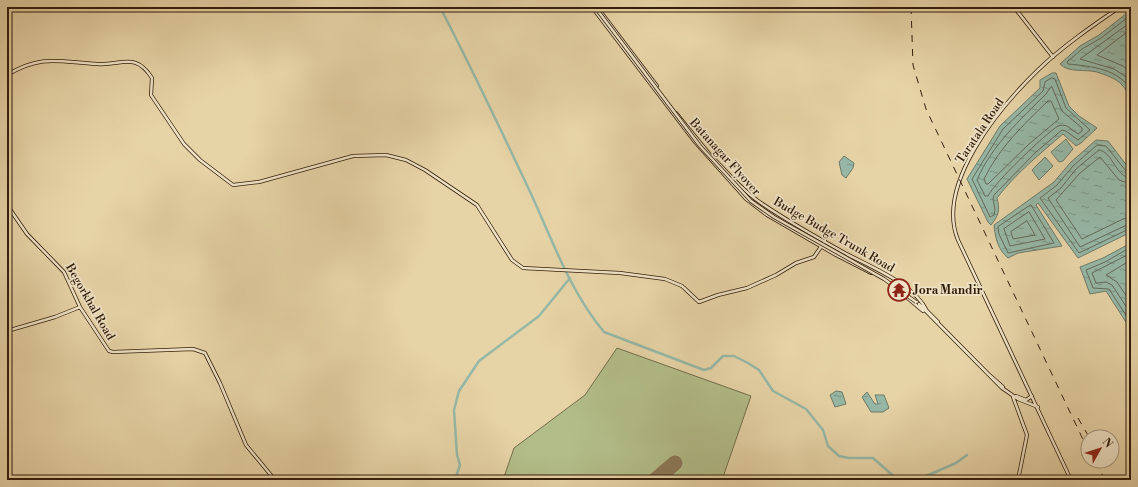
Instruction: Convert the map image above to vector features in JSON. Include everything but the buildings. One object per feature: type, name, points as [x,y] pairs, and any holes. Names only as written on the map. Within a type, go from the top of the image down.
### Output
[{"type":"street","name":"Budge Budge Trunk Road","points":[[595,7],[712,157],[756,200],[825,241],[872,266],[902,285],[919,299],[925,311]]},
{"type":"street","name":"Budge Budge Trunk Road","points":[[595,7],[695,142],[746,199],[760,211],[822,247],[886,281],[925,311]]},
{"type":"street","name":"Batanagar Flyover","points":[[595,7],[700,146],[751,201],[774,217],[884,278],[917,303],[925,311]]},
{"type":"street","points":[[1014,7],[1053,57]]},
{"type":"street","name":"Taratala Road","points":[[1071,480],[958,240],[953,226],[952,211],[954,194],[960,176],[978,144],[1018,92],[1053,57],[1120,7]]},
{"type":"street","points":[[7,75],[22,66],[51,60],[98,64],[126,60],[137,63],[152,78],[151,95],[184,144],[200,160],[233,185],[259,182],[345,158],[369,154],[391,156],[417,165],[477,205],[509,256],[518,266],[523,268],[620,273],[670,280],[682,286],[699,302],[752,286],[796,263],[814,257],[825,241]]},
{"type":"street","name":"Begorkhal Road","points":[[7,204],[30,238],[64,272],[80,307],[92,322],[104,345],[111,352],[198,349],[205,353],[246,445],[275,480]]},
{"type":"street","points":[[7,331],[55,317],[80,307]]},
{"type":"street","points":[[925,311],[988,376],[1014,396],[1038,408]]},
{"type":"street","points":[[1014,396],[1027,400],[1032,395]]},
{"type":"street","points":[[1014,396],[1027,434],[1018,480]]},
{"type":"green space","points":[[617,348],[751,396],[722,480],[663,480],[678,467],[672,459],[648,480],[503,480],[514,448],[585,395]]},
{"type":"water","points":[[1131,10],[1131,97],[1117,80],[1093,71],[1068,69],[1060,64],[1080,46],[1099,35]]},
{"type":"water","points":[[1052,73],[1056,73],[1069,106],[1079,116],[1097,128],[1076,146],[1063,134],[1028,164],[997,198],[998,212],[991,225],[988,222],[967,179],[1000,126],[1040,88],[1040,80]]},
{"type":"water","points":[[1066,139],[1073,149],[1063,161],[1059,162],[1051,152]]},
{"type":"water","points":[[1096,140],[1108,141],[1131,171],[1131,232],[1078,258],[1038,203],[1036,205],[1062,246],[1018,253],[1008,258],[998,243],[994,225],[1054,182],[1070,163]]},
{"type":"water","points":[[844,156],[854,163],[853,168],[846,178],[842,175],[839,162]]},
{"type":"water","points":[[1045,157],[1053,166],[1039,180],[1032,170]]},
{"type":"water","points":[[1131,243],[1131,330],[1106,291],[1090,294],[1080,267],[1103,258]]},
{"type":"water","points":[[836,391],[842,392],[846,404],[835,407],[830,395]]},
{"type":"water","points":[[867,392],[875,404],[878,404],[875,395],[884,395],[889,408],[883,412],[871,412],[862,397]]},
{"type":"waterway","points":[[440,7],[532,196],[572,284],[592,317],[604,332],[704,370],[711,368],[723,356],[734,356],[748,363],[759,370],[773,391],[806,409],[823,430],[828,446],[839,456],[849,458],[873,458],[898,480]]},
{"type":"waterway","points":[[455,480],[460,465],[457,455],[454,410],[459,391],[479,361],[539,316],[570,278]]},
{"type":"waterway","points":[[917,480],[956,463],[967,455]]},
{"type":"runway","points":[[655,480],[675,463]]},
{"type":"railway","points":[[911,7],[913,65],[926,109],[1080,433]]},
{"type":"railway","points":[[1078,418],[1084,429]]},
{"type":"railway","points":[[1100,469],[1105,480]]},
{"type":"place","name":"Jora Mandir","points":[[899,290]]}]
